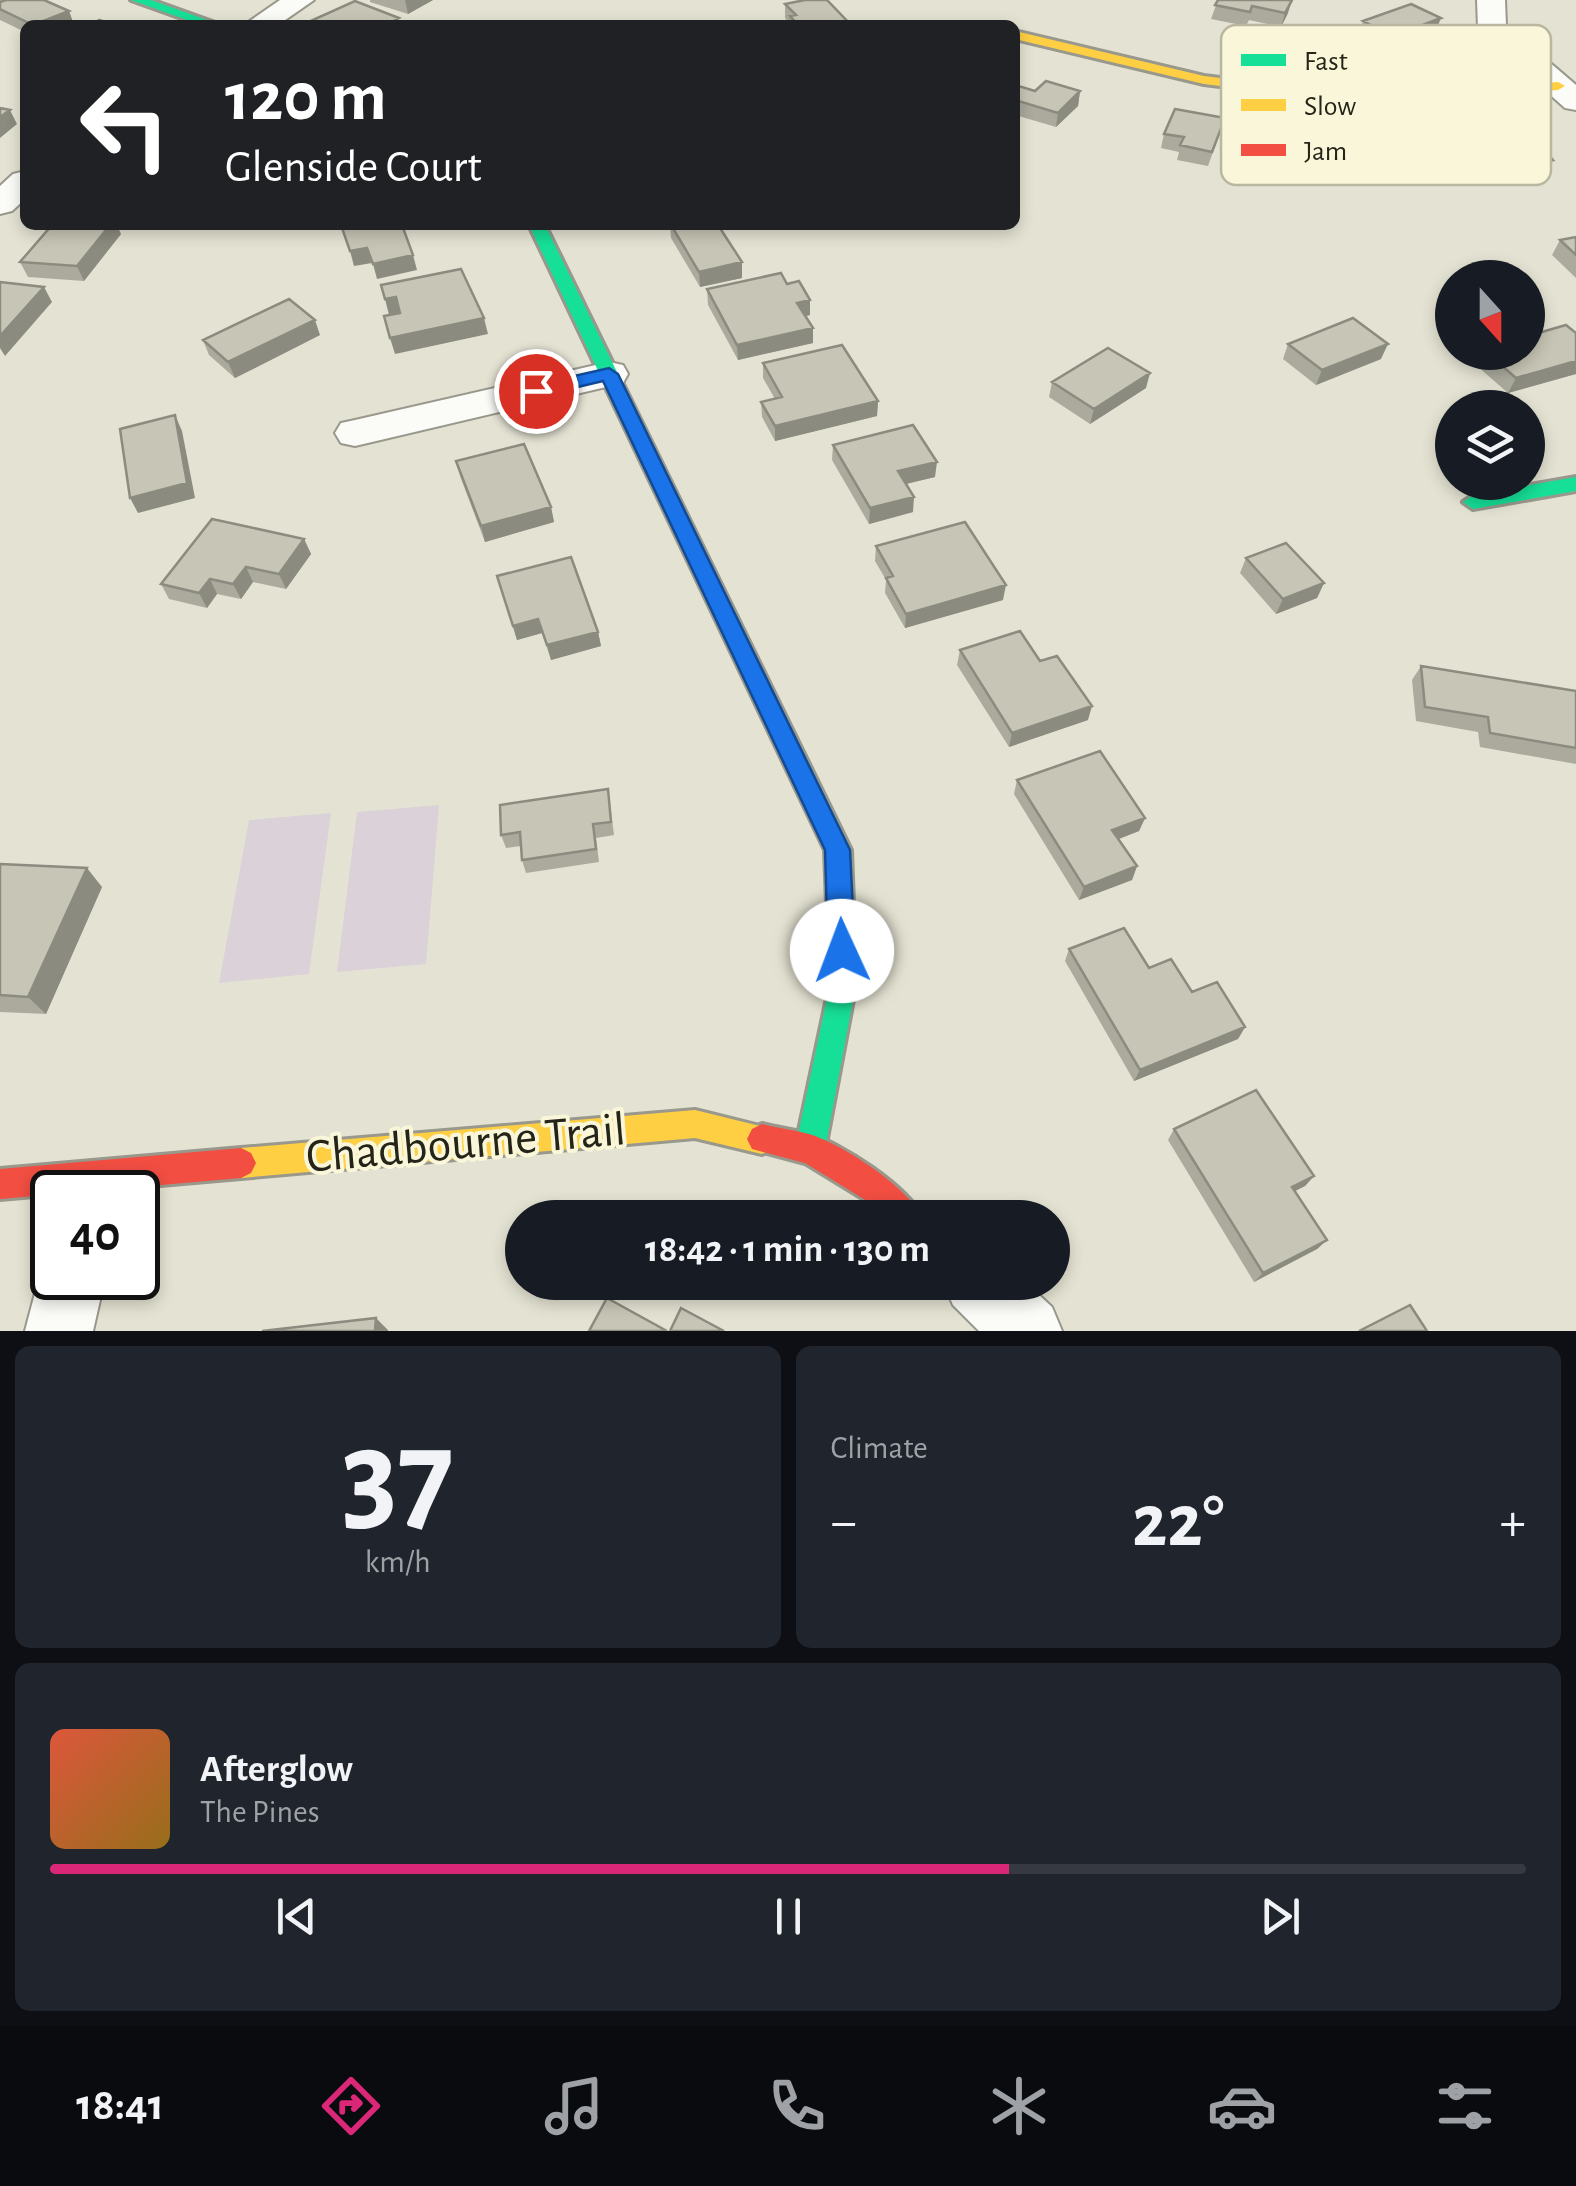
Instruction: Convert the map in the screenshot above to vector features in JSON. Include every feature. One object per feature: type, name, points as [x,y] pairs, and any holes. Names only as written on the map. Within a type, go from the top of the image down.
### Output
[{"type":"street","points":[[138,0],[199,20]]},
{"type":"street","points":[[266,20],[300,0]]},
{"type":"street","points":[[1491,0],[1492,25]]},
{"type":"street","points":[[1020,36],[1221,82]]},
{"type":"street","points":[[0,204],[20,186]]},
{"type":"street","points":[[539,230],[838,850],[843,984],[810,1149]]},
{"type":"street","points":[[355,433],[609,374]]},
{"type":"street","points":[[1474,502],[1576,484]]},
{"type":"street","name":"Chadbourne Trail","points":[[160,1177],[696,1124],[810,1149],[888,1200]]},
{"type":"street","name":"Chadbourne Trail","points":[[0,1184],[30,1184]]},
{"type":"street","points":[[59,1331],[67,1300]]},
{"type":"street","points":[[995,1300],[1028,1331]]},
{"type":"shaded area","points":[[439,805],[426,964],[337,972],[357,812]]},
{"type":"shaded area","points":[[331,813],[309,974],[219,983],[249,820]]},
{"type":"building","points":[[44,0],[69,11],[46,20],[23,20],[0,9],[0,2]]},
{"type":"building","points":[[827,0],[846,20],[794,20],[790,16],[796,15],[785,4]]},
{"type":"building","points":[[1218,0],[1292,0],[1285,13],[1252,6],[1250,12],[1215,5]]},
{"type":"building","points":[[355,1],[399,18],[396,20],[313,20]]},
{"type":"building","points":[[1411,4],[1441,18],[1422,25],[1371,25],[1363,21]]},
{"type":"building","points":[[1046,81],[1080,91],[1058,113],[1020,102],[1020,86],[1035,91]]},
{"type":"building","points":[[1175,109],[1221,117],[1212,152],[1180,145],[1184,137],[1164,134]]},
{"type":"building","points":[[48,230],[106,230],[77,266],[20,262]]},
{"type":"building","points":[[343,230],[404,230],[413,255],[373,264],[367,248],[350,251]]},
{"type":"building","points":[[674,230],[721,230],[742,262],[699,272]]},
{"type":"building","points":[[1576,237],[1576,255],[1560,240]]},
{"type":"building","points":[[461,269],[484,318],[390,338],[384,316],[400,313],[396,297],[385,299],[381,285]]},
{"type":"building","points":[[781,273],[787,284],[799,281],[810,300],[797,303],[813,328],[737,345],[707,289]]},
{"type":"building","points":[[0,282],[44,287],[0,336]]},
{"type":"building","points":[[289,299],[315,320],[228,362],[203,340]]},
{"type":"building","points":[[1353,318],[1388,344],[1322,370],[1288,344]]},
{"type":"building","points":[[1566,325],[1576,333],[1576,361],[1545,370],[1545,331]]},
{"type":"building","points":[[842,345],[878,401],[775,426],[761,402],[782,397],[763,363]]},
{"type":"building","points":[[1108,348],[1150,373],[1094,409],[1052,382]]},
{"type":"building","points":[[1507,370],[1544,370],[1516,378]]},
{"type":"building","points":[[175,415],[187,483],[130,498],[120,429]]},
{"type":"building","points":[[913,425],[937,462],[898,471],[914,497],[870,508],[833,445]]},
{"type":"building","points":[[524,444],[551,507],[481,526],[456,461]]},
{"type":"building","points":[[212,519],[304,539],[279,574],[246,567],[233,584],[210,579],[199,593],[161,584]]},
{"type":"building","points":[[965,522],[1006,585],[906,614],[886,578],[893,576],[876,546]]},
{"type":"building","points":[[1286,543],[1324,583],[1283,599],[1246,558]]},
{"type":"building","points":[[571,557],[598,632],[547,645],[538,619],[513,626],[497,576]]},
{"type":"building","points":[[1020,631],[1040,661],[1057,656],[1092,706],[1012,733],[960,650]]},
{"type":"building","points":[[1421,666],[1576,691],[1576,748],[1490,733],[1488,717],[1425,707]]},
{"type":"building","points":[[1100,751],[1145,818],[1112,830],[1137,866],[1084,887],[1017,780]]},
{"type":"building","points":[[608,789],[611,822],[593,824],[596,849],[522,860],[520,832],[501,835],[500,805]]},
{"type":"building","points":[[0,864],[87,868],[28,997],[0,995]]},
{"type":"building","points":[[1124,928],[1149,968],[1171,959],[1192,992],[1217,982],[1245,1027],[1140,1070],[1069,949]]},
{"type":"building","points":[[1256,1090],[1314,1176],[1292,1187],[1327,1240],[1263,1273],[1174,1129]]},
{"type":"building","points":[[606,1300],[611,1300],[667,1331],[589,1331]]},
{"type":"building","points":[[1410,1305],[1427,1331],[1359,1331]]},
{"type":"building","points":[[681,1308],[724,1331],[670,1331]]},
{"type":"building","points":[[376,1318],[375,1331],[262,1331]]},
{"type":"traffic: fast","points":[[138,0],[199,20]]},
{"type":"traffic: fast","points":[[539,230],[838,850],[843,984],[810,1149]]},
{"type":"traffic: fast","points":[[1473,502],[1576,484]]},
{"type":"traffic: slow","points":[[1020,36],[1221,82]]},
{"type":"traffic: slow","points":[[1551,87],[1558,86]]},
{"type":"traffic: slow","points":[[241,1163],[695,1124],[762,1139]]},
{"type":"traffic: jam","points":[[762,1139],[810,1149],[888,1200]]},
{"type":"traffic: jam","points":[[0,1184],[241,1163]]},
{"type":"route","points":[[536,391],[609,374],[838,850],[842,951]]}]
